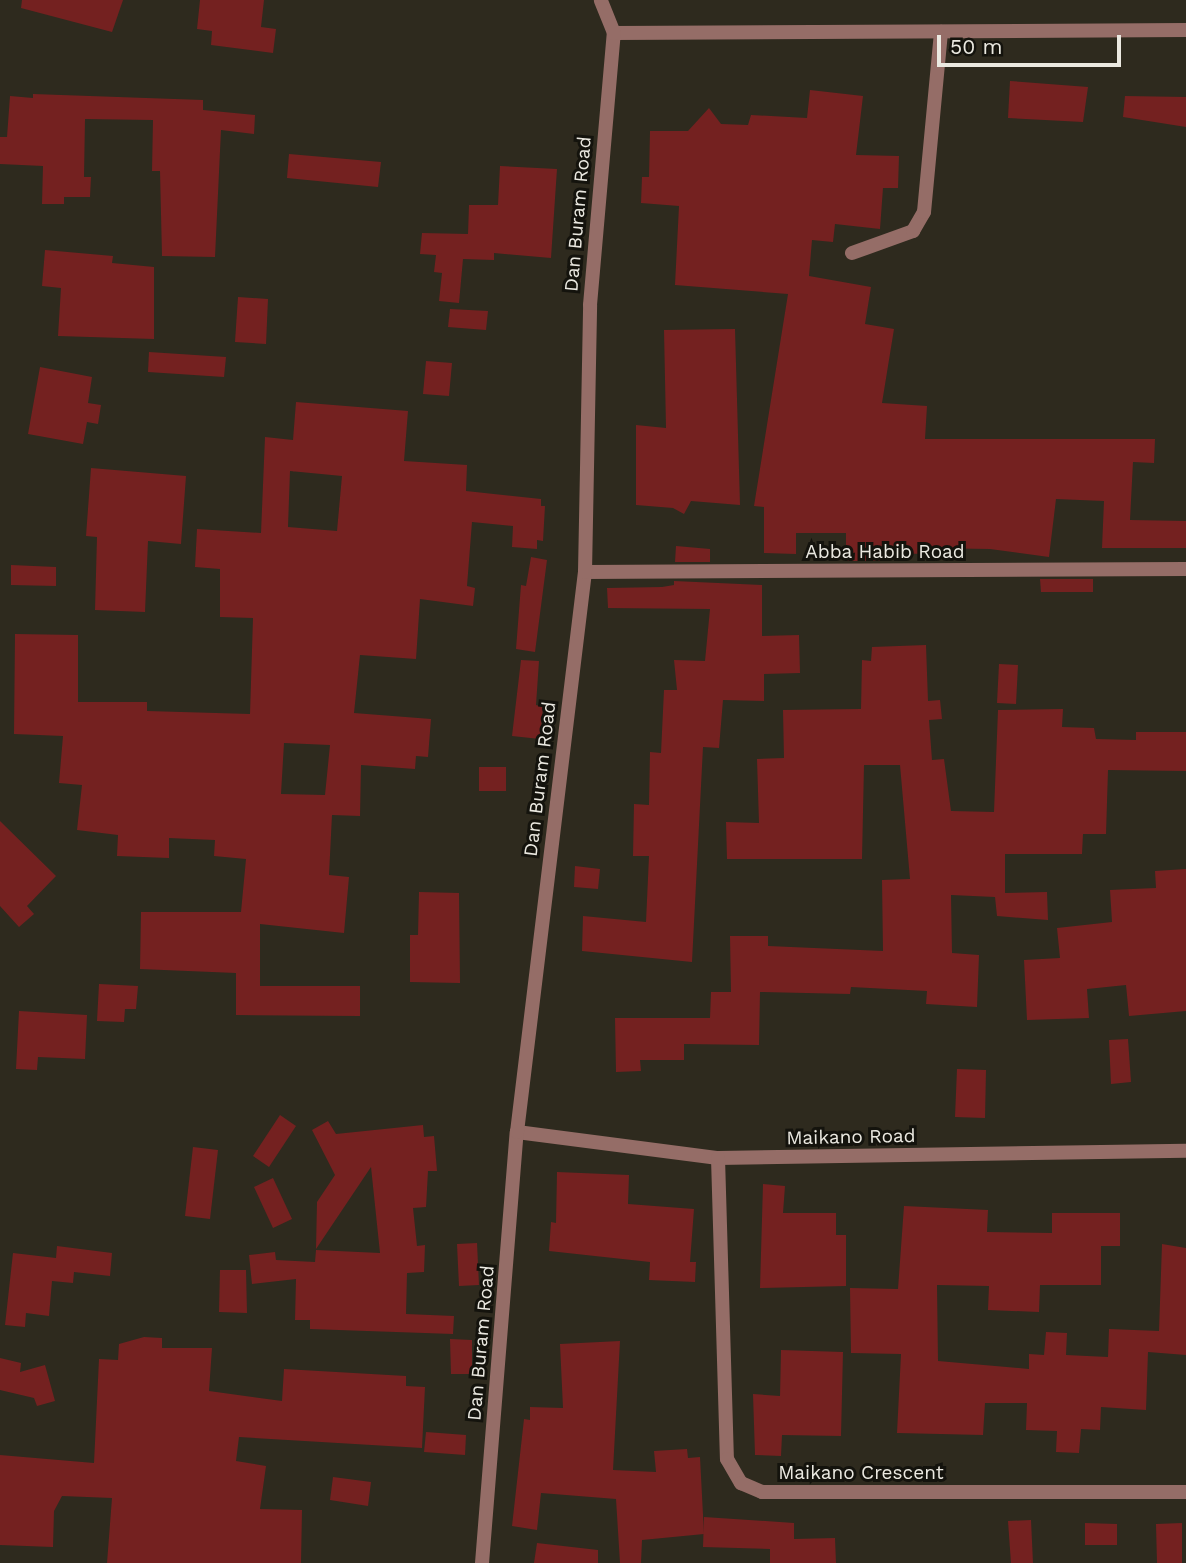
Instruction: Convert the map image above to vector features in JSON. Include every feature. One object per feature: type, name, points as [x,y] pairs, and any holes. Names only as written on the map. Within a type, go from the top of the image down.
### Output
[{"type":"street","name":"Dan Buram Road","points":[[482,1563],[517,1132],[585,572],[590,305],[614,33],[601,0]]},
{"type":"street","points":[[614,33],[1186,30]]},
{"type":"street","points":[[852,253],[913,231],[924,212],[941,32]]},
{"type":"street","name":"Abba Habib Road","points":[[585,572],[1186,569]]},
{"type":"street","name":"Maikano Road","points":[[517,1132],[718,1158],[1186,1151]]},
{"type":"street","name":"Maikano Crescent","points":[[718,1158],[727,1459],[741,1482],[762,1492],[1186,1492]]},
{"type":"building","points":[[22,0],[123,0],[112,32],[21,8]]},
{"type":"building","points":[[200,0],[264,0],[261,27],[276,29],[273,53],[211,45],[212,31],[197,29]]},
{"type":"building","points":[[1010,81],[1088,87],[1083,122],[1008,118]]},
{"type":"building","points":[[810,90],[863,96],[856,155],[899,156],[898,188],[883,188],[880,229],[835,224],[833,242],[812,240],[809,276],[871,287],[865,324],[894,329],[882,403],[927,406],[925,439],[1155,439],[1154,463],[1133,462],[1130,520],[1186,521],[1186,548],[1102,548],[1104,501],[1056,499],[1049,557],[990,549],[924,548],[924,554],[887,553],[887,561],[846,561],[846,533],[796,533],[796,554],[764,553],[764,507],[754,506],[788,294],[675,285],[679,206],[641,203],[642,177],[649,177],[650,131],[688,131],[709,108],[721,124],[748,125],[751,115],[807,118]]},
{"type":"building","points":[[33,94],[203,100],[203,110],[255,115],[254,134],[221,130],[215,257],[162,256],[160,171],[152,171],[153,120],[85,119],[84,177],[91,177],[90,197],[64,197],[64,204],[42,204],[43,166],[0,164],[0,137],[7,137],[10,96],[33,98]]},
{"type":"building","points":[[1125,96],[1186,97],[1186,127],[1123,117]]},
{"type":"building","points":[[289,154],[381,162],[378,187],[287,178]]},
{"type":"building","points":[[500,166],[557,169],[551,258],[494,253],[494,260],[463,259],[459,303],[439,301],[442,273],[434,272],[436,255],[420,254],[422,233],[468,234],[469,205],[498,205]]},
{"type":"building","points":[[45,250],[113,256],[112,263],[154,267],[154,339],[58,336],[61,288],[42,286]]},
{"type":"building","points":[[238,297],[268,299],[266,344],[235,342]]},
{"type":"building","points":[[450,309],[488,311],[486,330],[448,327]]},
{"type":"building","points":[[735,329],[740,505],[691,501],[684,514],[673,508],[636,505],[636,425],[666,428],[664,330]]},
{"type":"building","points":[[149,352],[226,357],[224,377],[148,372]]},
{"type":"building","points":[[426,361],[452,363],[449,396],[423,394]]},
{"type":"building","points":[[40,367],[92,377],[88,403],[101,405],[98,424],[87,422],[83,444],[28,434]]},
{"type":"building","points":[[296,402],[408,411],[404,461],[467,465],[466,491],[541,499],[541,506],[545,506],[543,541],[537,540],[537,549],[512,547],[513,526],[472,522],[467,586],[475,588],[473,606],[420,599],[416,659],[360,655],[354,713],[431,719],[428,757],[416,756],[415,769],[361,765],[360,816],[332,815],[329,875],[349,877],[344,933],[260,924],[260,986],[360,986],[360,1016],[236,1015],[236,973],[140,969],[141,912],[241,912],[246,859],[214,856],[215,840],[169,838],[169,858],[117,856],[118,835],[77,830],[82,785],[59,783],[63,736],[14,734],[15,634],[78,635],[78,702],[147,702],[147,711],[250,714],[253,618],[220,617],[220,569],[195,567],[197,529],[261,533],[265,437],[293,440]],"holes":[[[290,471],[342,476],[337,531],[288,527]],[[284,743],[330,745],[325,795],[281,794]]]},
{"type":"building","points":[[91,468],[186,476],[181,544],[148,541],[145,612],[95,610],[97,537],[86,536]]},
{"type":"building","points":[[676,546],[710,549],[710,562],[675,562]]},
{"type":"building","points":[[531,557],[547,560],[535,652],[516,649],[521,585],[526,586]]},
{"type":"building","points":[[11,565],[56,567],[56,586],[11,585]]},
{"type":"building","points":[[1040,579],[1093,579],[1093,592],[1041,592]]},
{"type":"building","points":[[674,581],[762,585],[762,636],[799,635],[800,673],[764,674],[764,701],[723,700],[719,748],[703,747],[692,962],[582,951],[583,916],[646,922],[649,856],[633,856],[634,804],[649,805],[650,752],[661,753],[664,690],[677,690],[674,660],[705,661],[710,609],[608,608],[607,588],[662,587],[674,585]]},
{"type":"building","points":[[926,645],[928,701],[940,700],[942,719],[929,720],[932,760],[944,759],[951,811],[994,812],[998,710],[1063,709],[1062,727],[1094,728],[1096,739],[1136,740],[1136,732],[1186,732],[1186,771],[1108,770],[1106,834],[1083,834],[1082,854],[1005,854],[1005,893],[1047,892],[1048,920],[997,916],[995,897],[951,895],[952,953],[979,955],[977,1007],[926,1004],[927,991],[851,987],[850,994],[760,992],[759,1045],[684,1044],[684,1060],[640,1060],[641,1071],[616,1072],[615,1018],[710,1018],[711,992],[731,992],[730,936],[768,936],[768,946],[883,951],[882,880],[910,879],[900,765],[864,765],[862,859],[727,859],[726,822],[759,823],[757,759],[784,758],[783,710],[861,709],[862,660],[871,661],[872,647]]},
{"type":"building","points":[[521,660],[539,661],[536,705],[543,707],[540,739],[512,736]]},
{"type":"building","points":[[999,664],[1018,665],[1016,704],[997,703]]},
{"type":"building","points":[[479,767],[506,767],[506,791],[479,791]]},
{"type":"building","points":[[0,821],[56,876],[27,906],[34,914],[19,927],[0,906]]},
{"type":"building","points":[[575,866],[600,869],[598,889],[574,887]]},
{"type":"building","points":[[1186,869],[1186,1011],[1129,1016],[1126,985],[1087,989],[1089,1018],[1027,1020],[1024,960],[1060,958],[1057,928],[1112,922],[1110,890],[1156,888],[1155,871]]},
{"type":"building","points":[[419,892],[459,893],[460,983],[410,982],[410,935],[418,935]]},
{"type":"building","points":[[99,984],[138,986],[136,1009],[125,1009],[124,1022],[97,1021]]},
{"type":"building","points":[[19,1011],[87,1015],[85,1059],[38,1057],[37,1070],[16,1069]]},
{"type":"building","points":[[1128,1039],[1131,1082],[1111,1084],[1109,1040]]},
{"type":"building","points":[[957,1069],[986,1070],[985,1118],[955,1117]]},
{"type":"building","points":[[280,1115],[296,1126],[269,1167],[253,1156]]},
{"type":"building","points":[[328,1121],[336,1134],[423,1125],[424,1137],[434,1136],[437,1171],[428,1171],[426,1207],[413,1208],[417,1246],[425,1245],[424,1272],[407,1273],[406,1314],[454,1316],[453,1334],[310,1329],[310,1320],[295,1320],[296,1279],[252,1284],[249,1255],[275,1252],[276,1260],[315,1262],[316,1250],[380,1253],[371,1167],[316,1249],[317,1202],[335,1175],[312,1130]]},
{"type":"building","points":[[193,1147],[218,1150],[210,1219],[185,1216]]},
{"type":"building","points":[[557,1172],[629,1175],[628,1204],[694,1209],[690,1262],[696,1262],[695,1282],[649,1280],[650,1262],[549,1251],[551,1222],[556,1223]]},
{"type":"building","points":[[273,1178],[292,1219],[273,1228],[254,1187]]},
{"type":"building","points":[[763,1184],[785,1186],[783,1213],[836,1213],[836,1235],[846,1235],[846,1286],[760,1288]]},
{"type":"building","points":[[904,1206],[988,1210],[987,1232],[1052,1233],[1052,1213],[1120,1213],[1120,1246],[1101,1246],[1101,1285],[1040,1285],[1039,1312],[988,1310],[989,1286],[937,1285],[938,1361],[1029,1369],[1029,1354],[1044,1355],[1046,1332],[1067,1333],[1066,1355],[1108,1357],[1109,1329],[1159,1331],[1162,1244],[1186,1248],[1186,1355],[1148,1352],[1146,1410],[1101,1407],[1100,1430],[1081,1429],[1079,1453],[1056,1452],[1057,1431],[1026,1430],[1027,1403],[985,1403],[983,1435],[897,1433],[901,1354],[851,1353],[850,1288],[898,1289]]},
{"type":"building","points":[[477,1243],[479,1285],[459,1286],[457,1244]]},
{"type":"building","points":[[57,1246],[112,1253],[110,1276],[74,1272],[73,1283],[52,1281],[49,1316],[26,1313],[25,1327],[5,1325],[13,1253],[56,1258]]},
{"type":"building","points":[[220,1270],[246,1270],[247,1313],[219,1312]]},
{"type":"building","points":[[144,1337],[162,1338],[162,1348],[212,1348],[209,1391],[282,1401],[284,1369],[406,1376],[406,1386],[425,1387],[422,1448],[239,1437],[236,1461],[266,1466],[260,1509],[302,1510],[301,1563],[107,1563],[112,1498],[62,1496],[54,1511],[53,1547],[0,1545],[0,1455],[94,1463],[99,1359],[118,1360],[119,1344]]},
{"type":"building","points":[[450,1339],[472,1340],[472,1374],[451,1374]]},
{"type":"building","points":[[620,1341],[613,1470],[656,1472],[654,1451],[687,1449],[688,1458],[700,1457],[704,1534],[642,1540],[641,1563],[620,1563],[616,1499],[541,1493],[537,1530],[512,1526],[524,1419],[530,1420],[530,1407],[563,1408],[560,1344]]},
{"type":"building","points":[[781,1350],[843,1352],[841,1436],[782,1435],[781,1456],[755,1455],[753,1394],[780,1396]]},
{"type":"building","points":[[0,1358],[21,1363],[20,1372],[45,1365],[55,1401],[37,1406],[34,1398],[0,1390]]},
{"type":"building","points":[[426,1432],[466,1435],[465,1455],[424,1452]]},
{"type":"building","points":[[333,1477],[371,1482],[368,1506],[330,1500]]},
{"type":"building","points":[[704,1517],[794,1523],[794,1539],[835,1538],[836,1563],[770,1563],[770,1549],[703,1547]]},
{"type":"building","points":[[1031,1520],[1033,1563],[1011,1563],[1008,1521]]},
{"type":"building","points":[[1085,1523],[1117,1524],[1117,1545],[1085,1545]]},
{"type":"building","points":[[1182,1523],[1182,1563],[1157,1563],[1156,1524]]},
{"type":"building","points":[[537,1543],[598,1550],[598,1563],[534,1563]]}]
